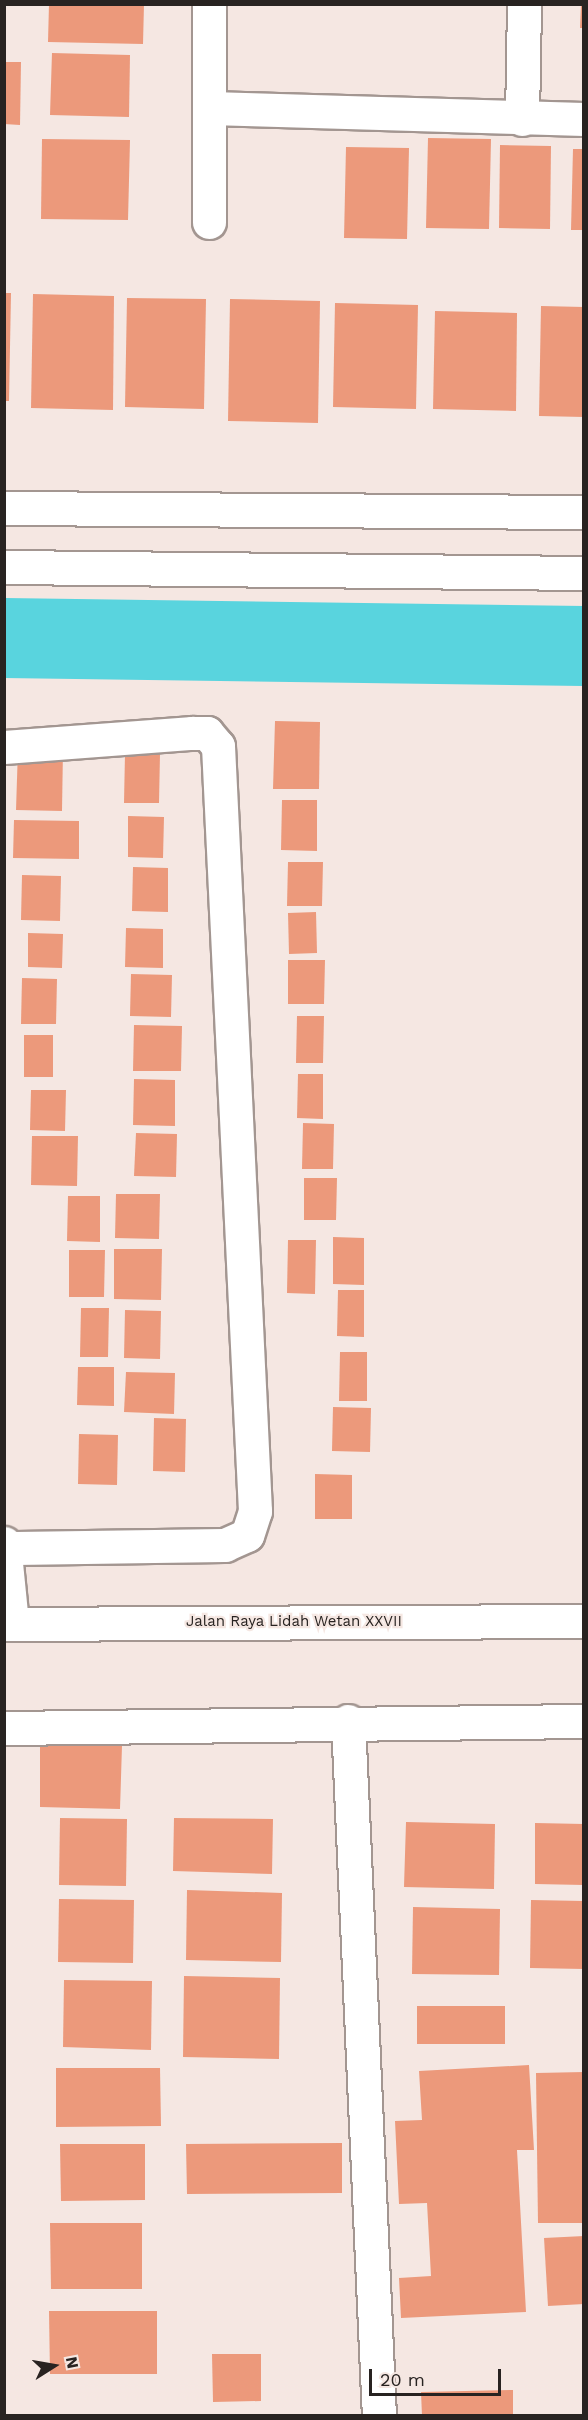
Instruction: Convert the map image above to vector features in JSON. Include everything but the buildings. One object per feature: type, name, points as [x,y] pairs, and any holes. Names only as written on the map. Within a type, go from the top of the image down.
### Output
[{"type":"street","points":[[209,4],[209,222]]},
{"type":"street","points":[[522,119],[524,4]]},
{"type":"street","points":[[210,108],[522,119],[584,119]]},
{"type":"street","points":[[4,508],[584,512]]},
{"type":"street","points":[[4,567],[584,573]]},
{"type":"street","points":[[4,747],[192,733],[207,733],[218,746],[255,1511],[247,1535],[225,1545],[5,1546],[8,1624]]},
{"type":"street","name":"Jalan Raya Lidah Wetan XXVII","points":[[8,1624],[584,1621]]},
{"type":"street","points":[[4,1728],[348,1721],[584,1721]]},
{"type":"street","points":[[348,1721],[379,2415]]},
{"type":"waterway","points":[[4,638],[584,646]]}]
